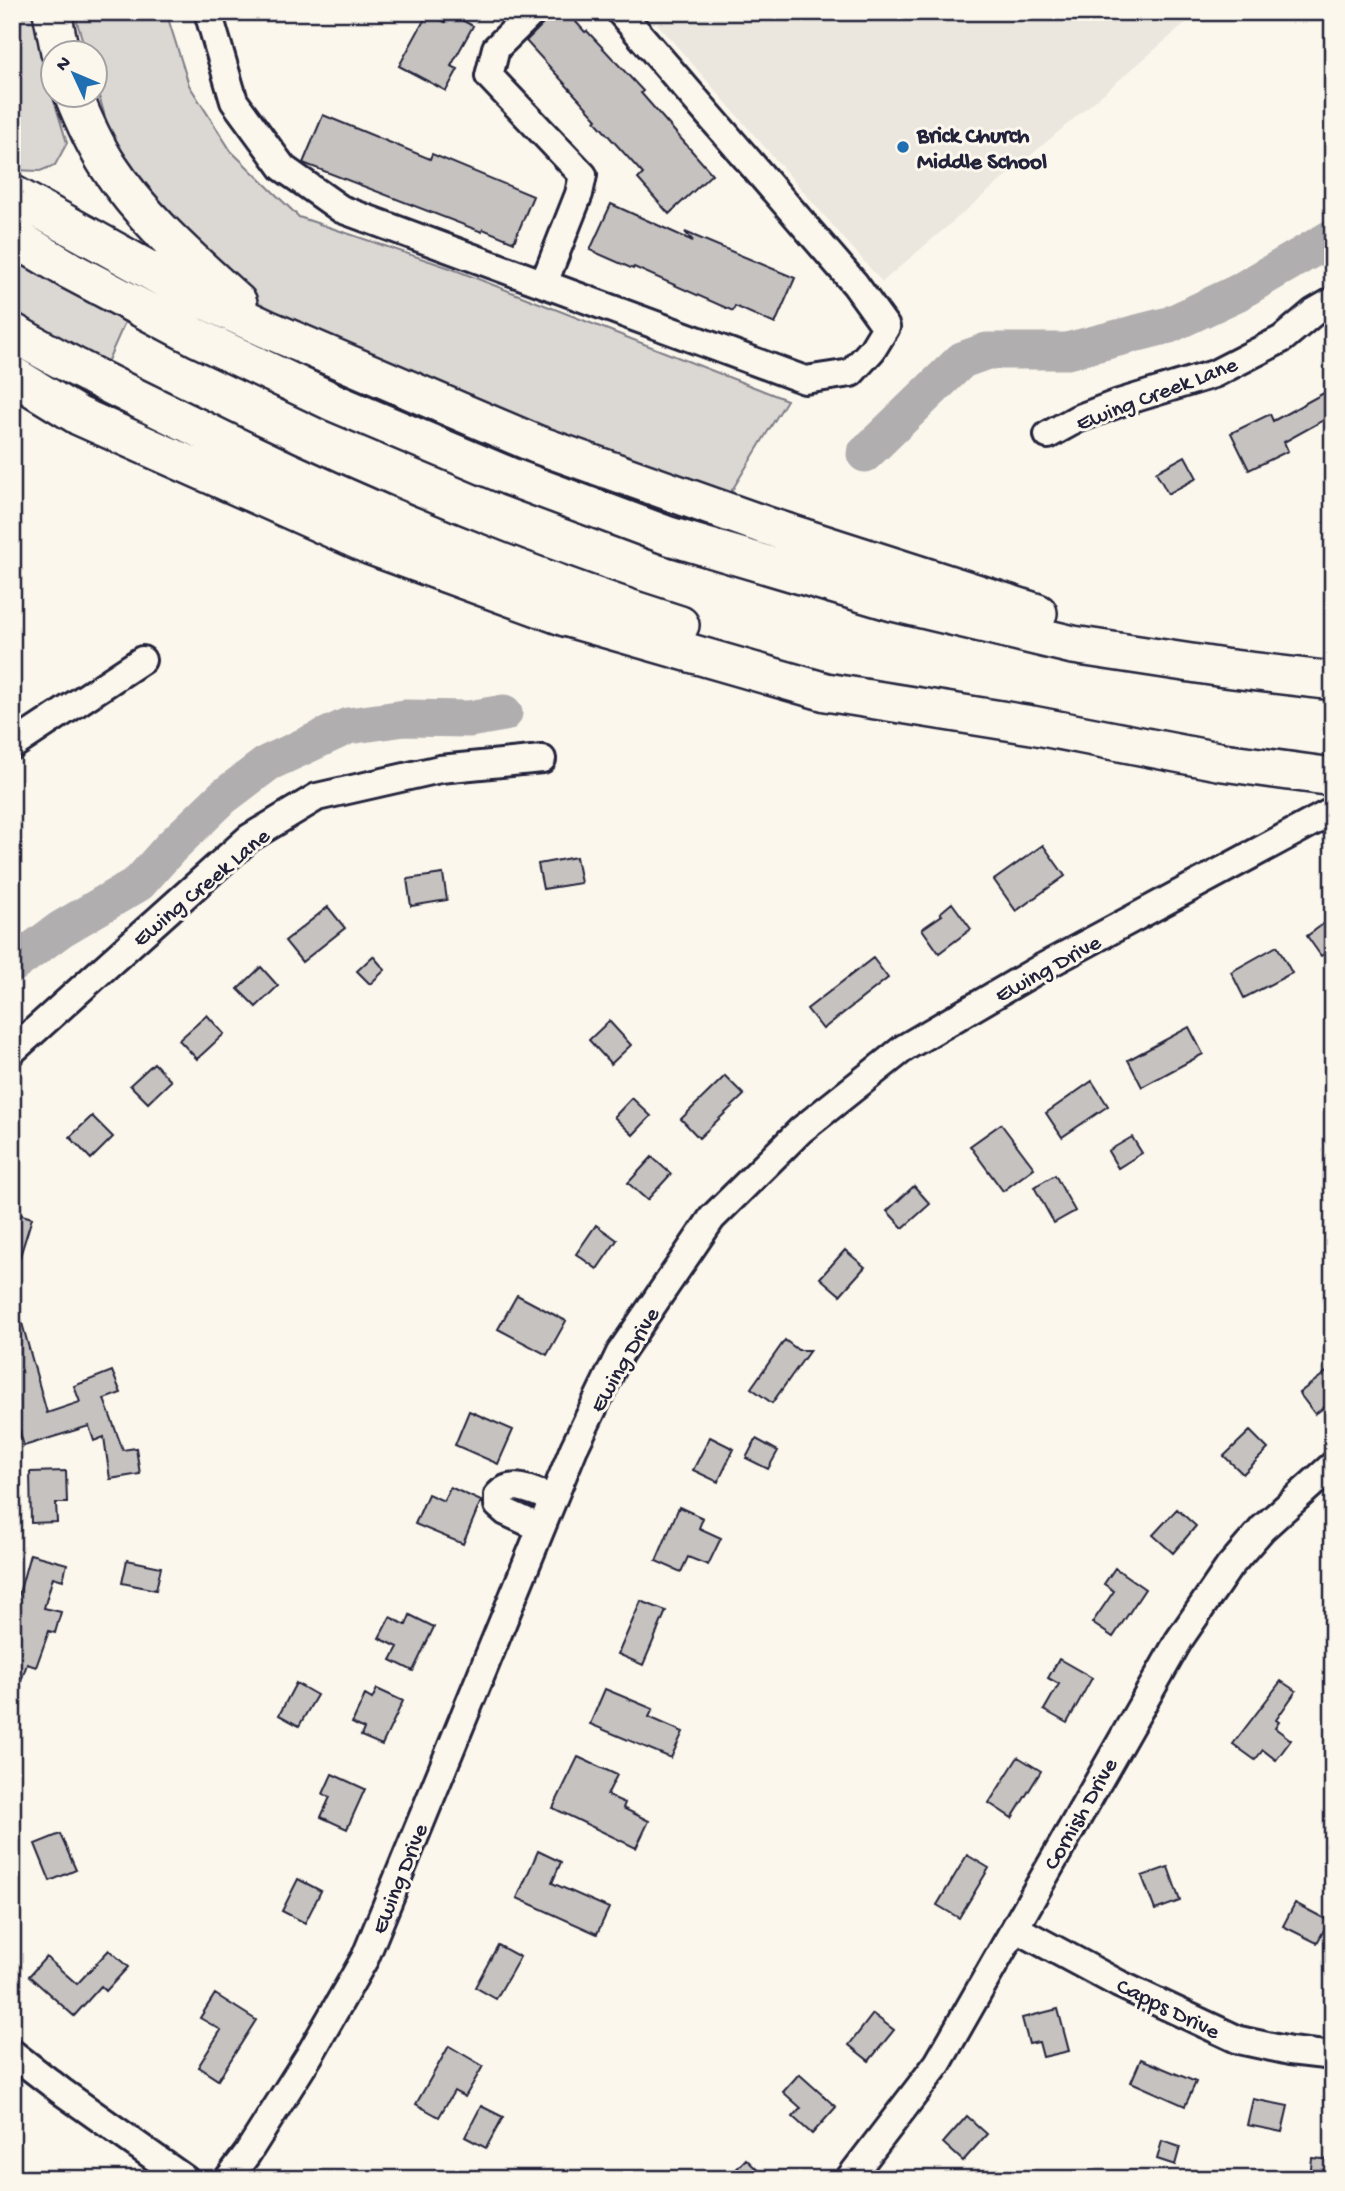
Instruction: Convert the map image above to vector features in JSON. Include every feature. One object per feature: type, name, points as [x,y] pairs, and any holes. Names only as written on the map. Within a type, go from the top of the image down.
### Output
[{"type":"highway","points":[[52,12],[57,38]]},
{"type":"highway","points":[[79,108],[109,167],[148,216],[175,246],[267,329]]},
{"type":"highway","points":[[12,194],[185,290],[267,329],[536,444],[998,601],[1224,668]]},
{"type":"highway","points":[[12,236],[69,270],[195,337],[335,403],[508,476],[669,536],[893,602],[1073,645],[1333,681]]},
{"type":"highway","points":[[12,332],[136,398],[266,462],[415,528],[633,610],[782,657],[1031,725]]},
{"type":"highway","points":[[12,375],[79,416]]},
{"type":"highway","points":[[12,388],[371,546],[565,617],[826,692],[1031,725],[1223,762],[1333,777]]},
{"type":"street","points":[[208,12],[234,100],[283,168],[341,209],[805,380],[851,373],[872,351],[886,327],[855,284],[620,12]]},
{"type":"street","points":[[533,12],[496,48],[489,76],[583,175],[579,194],[544,284]]},
{"type":"street","name":"Ewing Creek Lane","points":[[1048,435],[1077,419],[1119,403],[1214,374],[1282,339],[1333,301]]},
{"type":"street","points":[[12,746],[142,660]]},
{"type":"street","name":"Ewing Creek Lane","points":[[12,1051],[249,838],[317,797],[440,769],[542,759]]},
{"type":"street","name":"Ewing Drive","points":[[228,2179],[247,2154],[309,2056],[365,1958],[553,1499],[620,1353],[712,1218],[801,1130],[904,1048],[1041,968],[1333,811]]},
{"type":"street","name":"Cornish Drive","points":[[849,2179],[938,2063],[1179,1640],[1228,1567],[1263,1528],[1333,1465]]},
{"type":"street","points":[[541,1528],[506,1512],[498,1505],[498,1495],[509,1487],[519,1487],[553,1499]]},
{"type":"street","name":"Capps Drive","points":[[1015,1928],[1119,1984],[1239,2040],[1290,2051],[1333,2056]]},
{"type":"street","points":[[12,2053],[185,2179]]},
{"type":"shaded area","points":[[12,12],[36,12],[41,38],[38,38],[38,108],[56,108],[67,143],[55,165],[40,171],[12,170]]},
{"type":"shaded area","points":[[74,12],[166,12],[189,85],[231,151],[299,217],[450,268],[787,400],[726,500],[602,457],[275,316],[217,273],[158,213],[113,144],[103,108],[108,108],[108,38],[82,38]]},
{"type":"shaded area","name":"Brick Church Middle School","points":[[647,12],[1199,12],[882,282]]},
{"type":"shaded area","points":[[12,260],[125,322],[105,367],[12,315]]},
{"type":"building","points":[[555,12],[567,12],[585,32],[587,31],[643,91],[641,93],[712,174],[669,214],[638,179],[643,174],[526,41]]},
{"type":"building","points":[[428,13],[445,22],[449,13],[473,26],[451,66],[458,69],[446,91],[399,66]]},
{"type":"building","points":[[323,115],[430,159],[432,154],[533,196],[514,242],[303,163]]},
{"type":"building","points":[[611,204],[693,241],[685,232],[795,278],[775,324],[735,306],[733,311],[590,250]]},
{"type":"building","points":[[1333,388],[1333,415],[1284,442],[1288,451],[1249,470],[1231,433],[1270,414],[1273,421]]},
{"type":"building","points":[[1185,456],[1197,478],[1168,494],[1156,472]]},
{"type":"building","points":[[1043,845],[1065,876],[1016,911],[994,880]]},
{"type":"building","points":[[576,857],[581,883],[543,889],[538,864]]},
{"type":"building","points":[[443,874],[447,900],[411,906],[407,879]]},
{"type":"building","points":[[952,903],[971,929],[939,953],[922,929],[942,915],[940,913]]},
{"type":"building","points":[[328,907],[345,928],[302,962],[285,941]]},
{"type":"building","points":[[1333,917],[1333,948],[1321,956],[1307,936]]},
{"type":"building","points":[[1277,946],[1292,973],[1244,998],[1231,972]]},
{"type":"building","points":[[373,956],[385,970],[370,984],[357,971]]},
{"type":"building","points":[[873,958],[888,978],[823,1029],[807,1009]]},
{"type":"building","points":[[261,967],[278,986],[256,1007],[238,989]]},
{"type":"building","points":[[207,1015],[224,1034],[197,1059],[179,1040]]},
{"type":"building","points":[[609,1021],[631,1045],[611,1064],[589,1040]]},
{"type":"building","points":[[1189,1027],[1203,1054],[1142,1087],[1128,1060]]},
{"type":"building","points":[[154,1063],[171,1081],[148,1103],[130,1085]]},
{"type":"building","points":[[725,1076],[744,1095],[699,1138],[681,1119]]},
{"type":"building","points":[[1092,1081],[1108,1106],[1062,1137],[1046,1113]]},
{"type":"building","points":[[632,1098],[651,1116],[633,1135],[614,1117]]},
{"type":"building","points":[[92,1116],[113,1137],[91,1159],[70,1137]]},
{"type":"building","points":[[1001,1124],[1034,1168],[1003,1191],[970,1146]]},
{"type":"building","points":[[1132,1137],[1142,1153],[1118,1168],[1108,1151]]},
{"type":"building","points":[[652,1157],[671,1174],[647,1200],[628,1183]]},
{"type":"building","points":[[1055,1175],[1075,1211],[1054,1223],[1034,1187]]},
{"type":"building","points":[[914,1186],[930,1204],[903,1228],[887,1211]]},
{"type":"building","points":[[12,1212],[32,1218],[16,1269],[12,1269]]},
{"type":"building","points":[[596,1225],[617,1240],[597,1269],[576,1254]]},
{"type":"building","points":[[845,1250],[865,1267],[840,1295],[820,1278]]},
{"type":"building","points":[[517,1295],[566,1321],[547,1355],[498,1329]]},
{"type":"building","points":[[12,1305],[17,1305],[47,1413],[80,1402],[74,1386],[112,1371],[121,1393],[104,1399],[123,1450],[136,1448],[140,1474],[110,1479],[104,1437],[94,1441],[89,1426],[24,1446],[12,1406]]},
{"type":"building","points":[[785,1340],[798,1350],[810,1350],[772,1403],[751,1388]]},
{"type":"building","points":[[1333,1367],[1333,1401],[1315,1414],[1299,1393]]},
{"type":"building","points":[[469,1411],[513,1430],[498,1464],[455,1445]]},
{"type":"building","points":[[1250,1431],[1268,1449],[1243,1474],[1224,1456]]},
{"type":"building","points":[[710,1437],[734,1449],[718,1482],[693,1470]]},
{"type":"building","points":[[756,1439],[778,1451],[768,1469],[746,1458]]},
{"type":"building","points":[[66,1471],[67,1503],[56,1503],[57,1522],[31,1523],[30,1472]]},
{"type":"building","points":[[450,1487],[481,1501],[463,1544],[415,1524],[428,1494],[444,1501]]},
{"type":"building","points":[[679,1507],[703,1518],[699,1528],[721,1538],[708,1565],[688,1557],[681,1572],[656,1561]]},
{"type":"building","points":[[1177,1509],[1196,1526],[1173,1553],[1153,1535]]},
{"type":"building","points":[[30,1554],[67,1564],[63,1580],[53,1577],[44,1608],[61,1612],[55,1633],[49,1631],[36,1667],[27,1664],[15,1698],[12,1698],[12,1619]]},
{"type":"building","points":[[127,1560],[161,1567],[156,1590],[122,1583]]},
{"type":"building","points":[[1115,1568],[1145,1589],[1113,1637],[1092,1623],[1114,1591],[1104,1584]]},
{"type":"building","points":[[641,1601],[666,1611],[643,1665],[618,1654]]},
{"type":"building","points":[[410,1615],[434,1627],[413,1671],[391,1660],[398,1647],[379,1638],[390,1617],[406,1625]]},
{"type":"building","points":[[1059,1659],[1092,1678],[1067,1723],[1044,1710],[1059,1684],[1048,1678]]},
{"type":"building","points":[[1281,1681],[1296,1691],[1276,1720],[1279,1722],[1275,1728],[1291,1740],[1276,1760],[1263,1750],[1255,1760],[1233,1744]]},
{"type":"building","points":[[296,1683],[317,1695],[299,1726],[279,1715]]},
{"type":"building","points":[[377,1689],[403,1701],[382,1745],[361,1736],[364,1729],[352,1723],[365,1695],[372,1699]]},
{"type":"building","points":[[605,1689],[653,1709],[649,1717],[683,1732],[671,1758],[590,1724]]},
{"type":"building","points":[[578,1757],[617,1775],[607,1795],[625,1803],[623,1808],[649,1821],[636,1848],[553,1808]]},
{"type":"building","points":[[1018,1757],[1041,1771],[1012,1818],[989,1803]]},
{"type":"building","points":[[332,1774],[365,1789],[347,1829],[321,1817],[330,1797],[323,1794]]},
{"type":"building","points":[[60,1834],[76,1870],[50,1881],[35,1844]]},
{"type":"building","points":[[538,1851],[561,1862],[552,1883],[609,1908],[597,1934],[517,1898]]},
{"type":"building","points":[[967,1855],[989,1868],[959,1918],[937,1905]]},
{"type":"building","points":[[1168,1867],[1180,1901],[1155,1910],[1142,1876]]},
{"type":"building","points":[[298,1879],[321,1891],[305,1923],[282,1911]]},
{"type":"building","points":[[1295,1903],[1329,1921],[1317,1943],[1283,1926]]},
{"type":"building","points":[[498,1945],[520,1957],[496,1999],[475,1987]]},
{"type":"building","points":[[109,1950],[128,1967],[106,1991],[101,1986],[74,2016],[29,1976],[46,1957],[77,1984]]},
{"type":"building","points":[[215,1994],[256,2020],[218,2080],[198,2067],[221,2030],[200,2018]]},
{"type":"building","points":[[1058,2009],[1069,2051],[1043,2057],[1039,2042],[1029,2044],[1022,2018]]},
{"type":"building","points":[[873,2014],[894,2030],[869,2061],[849,2045]]},
{"type":"building","points":[[449,2046],[483,2066],[465,2097],[454,2091],[439,2117],[416,2104]]},
{"type":"building","points":[[1141,2059],[1196,2082],[1185,2106],[1131,2082]]},
{"type":"building","points":[[799,2074],[836,2107],[812,2134],[793,2117],[801,2108],[783,2092]]},
{"type":"building","points":[[1253,2099],[1288,2106],[1282,2132],[1247,2125]]},
{"type":"building","points":[[481,2106],[503,2117],[486,2148],[465,2137]]},
{"type":"building","points":[[967,2116],[987,2134],[963,2161],[943,2143]]},
{"type":"building","points":[[1162,2141],[1180,2147],[1175,2165],[1157,2159]]},
{"type":"building","points":[[1312,2158],[1333,2160],[1333,2179],[1310,2179]]},
{"type":"building","points":[[746,2159],[767,2179],[727,2179]]},
{"type":"waterway","points":[[865,454],[962,360],[987,351],[1067,351],[1169,325],[1237,293],[1333,237]]},
{"type":"waterway","points":[[12,965],[61,929],[139,883],[171,847],[223,797],[268,763],[348,726],[405,718],[469,719],[504,713]]},
{"type":"place","name":"Brick Church Middle School","points":[[903,147]]}]
